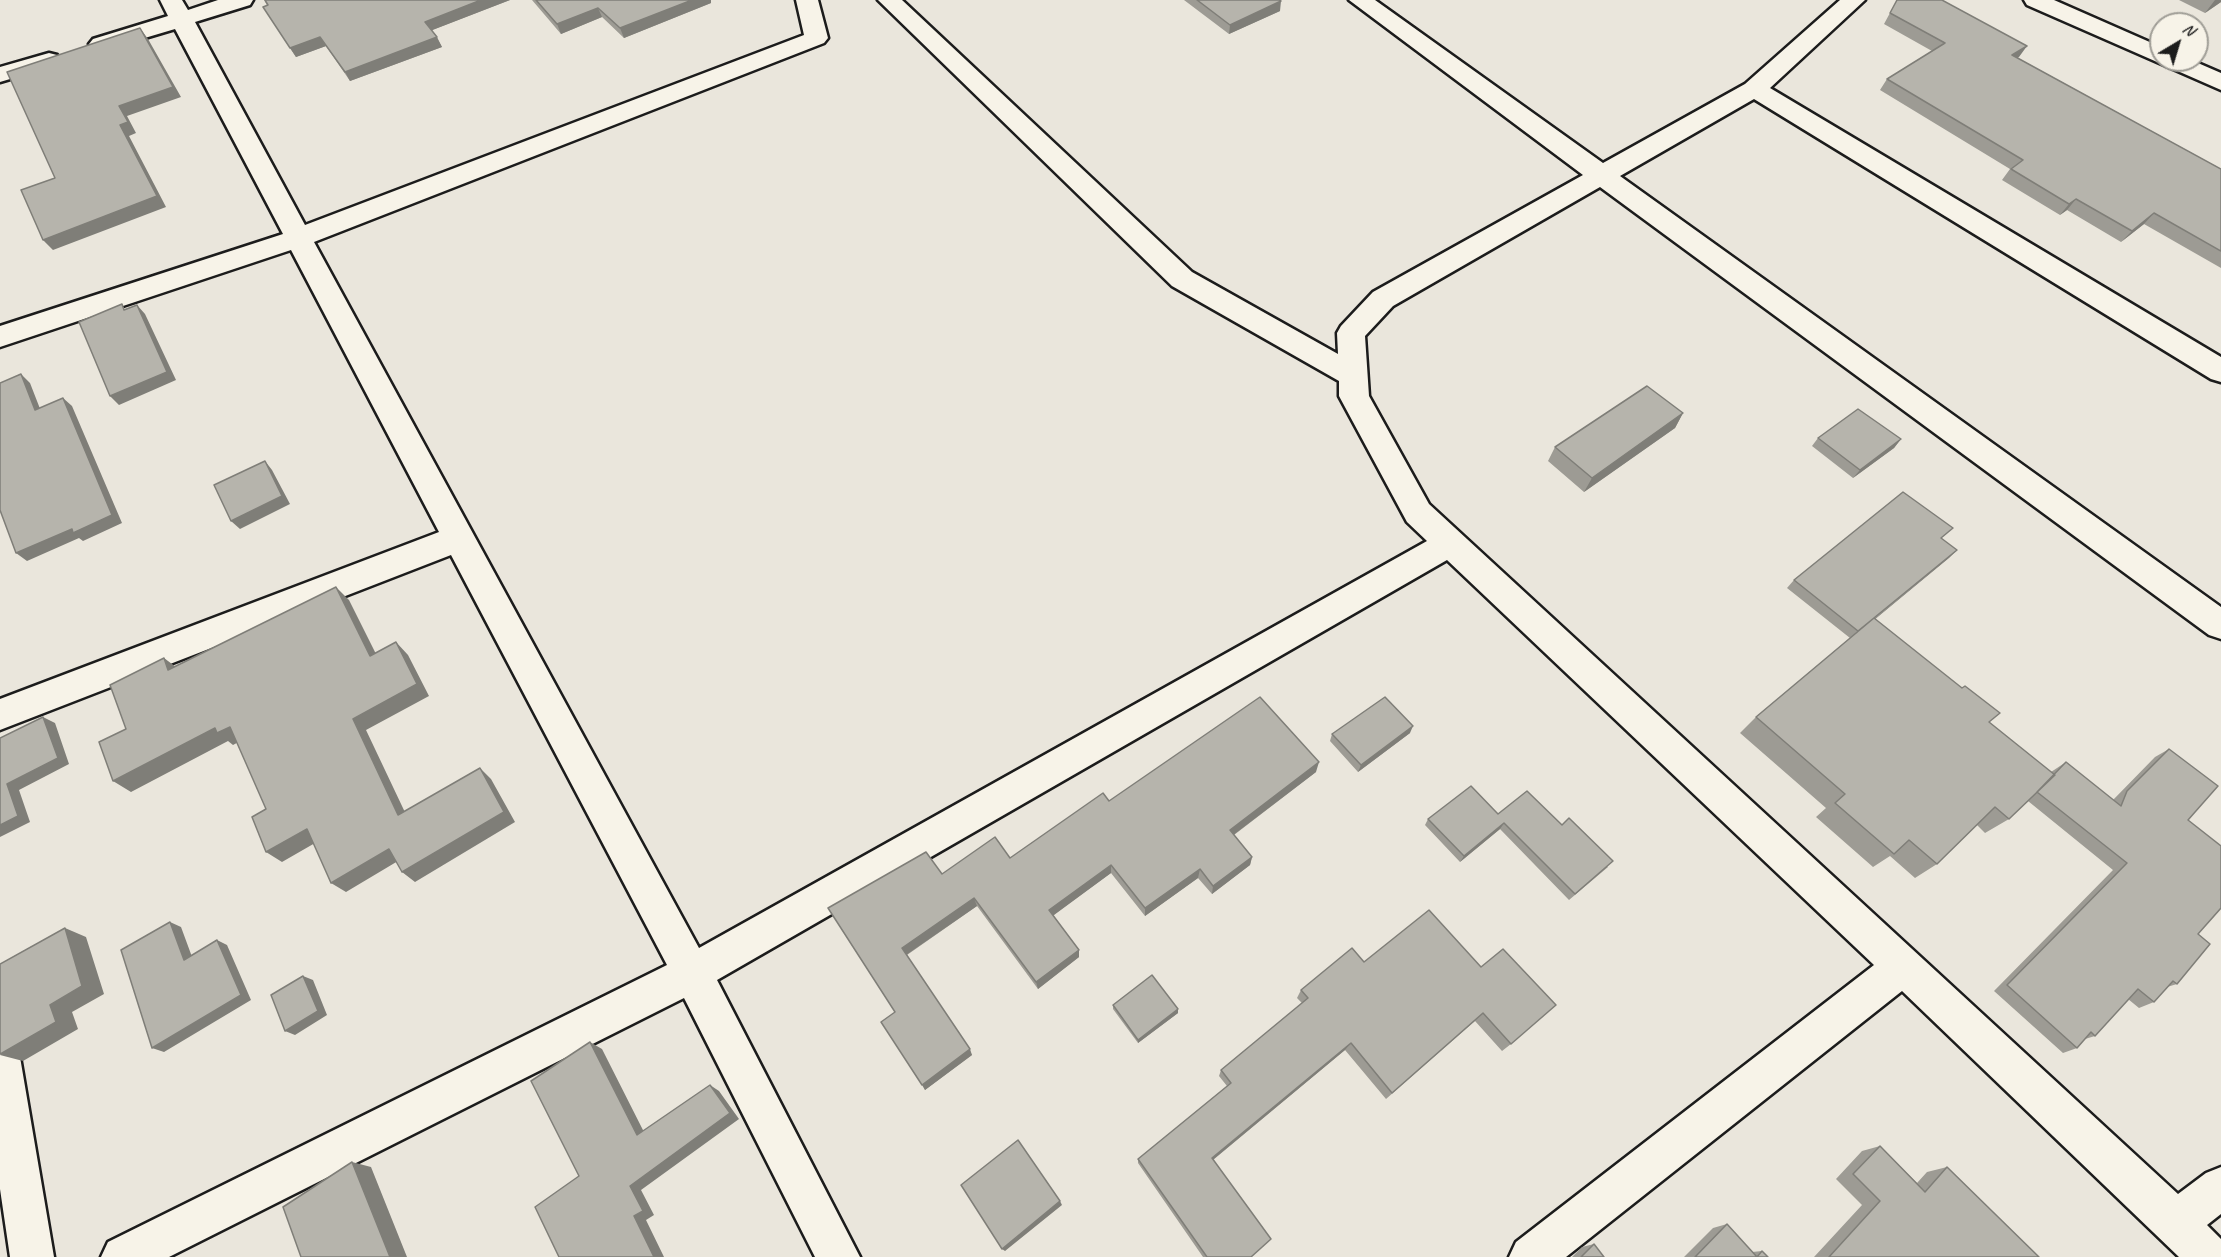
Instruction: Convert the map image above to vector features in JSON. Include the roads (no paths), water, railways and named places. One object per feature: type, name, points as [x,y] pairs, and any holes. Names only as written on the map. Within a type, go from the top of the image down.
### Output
[{"type":"street","points":[[0,75],[74,52],[177,10],[242,0]]},
{"type":"street","points":[[0,337],[299,238],[816,38],[807,0]]},
{"type":"street","points":[[889,0],[1182,279],[1353,376]]},
{"type":"street","points":[[1360,0],[2221,625]]},
{"type":"street","points":[[1854,0],[1754,89],[1383,299],[1351,333],[1354,396],[1418,513],[2176,1222],[2208,1257]]},
{"type":"street","points":[[2035,0],[2149,51]]},
{"type":"street","points":[[177,10],[692,973],[838,1257]]},
{"type":"street","points":[[2198,72],[2221,82]]},
{"type":"street","points":[[1754,89],[2221,371]]},
{"type":"street","points":[[0,715],[459,538]]},
{"type":"street","points":[[123,1257],[692,973],[1450,543]]},
{"type":"street","points":[[1532,1257],[1903,966]]},
{"type":"street","points":[[0,1057],[32,1257]]},
{"type":"street","points":[[2176,1222],[2221,1188]]}]
